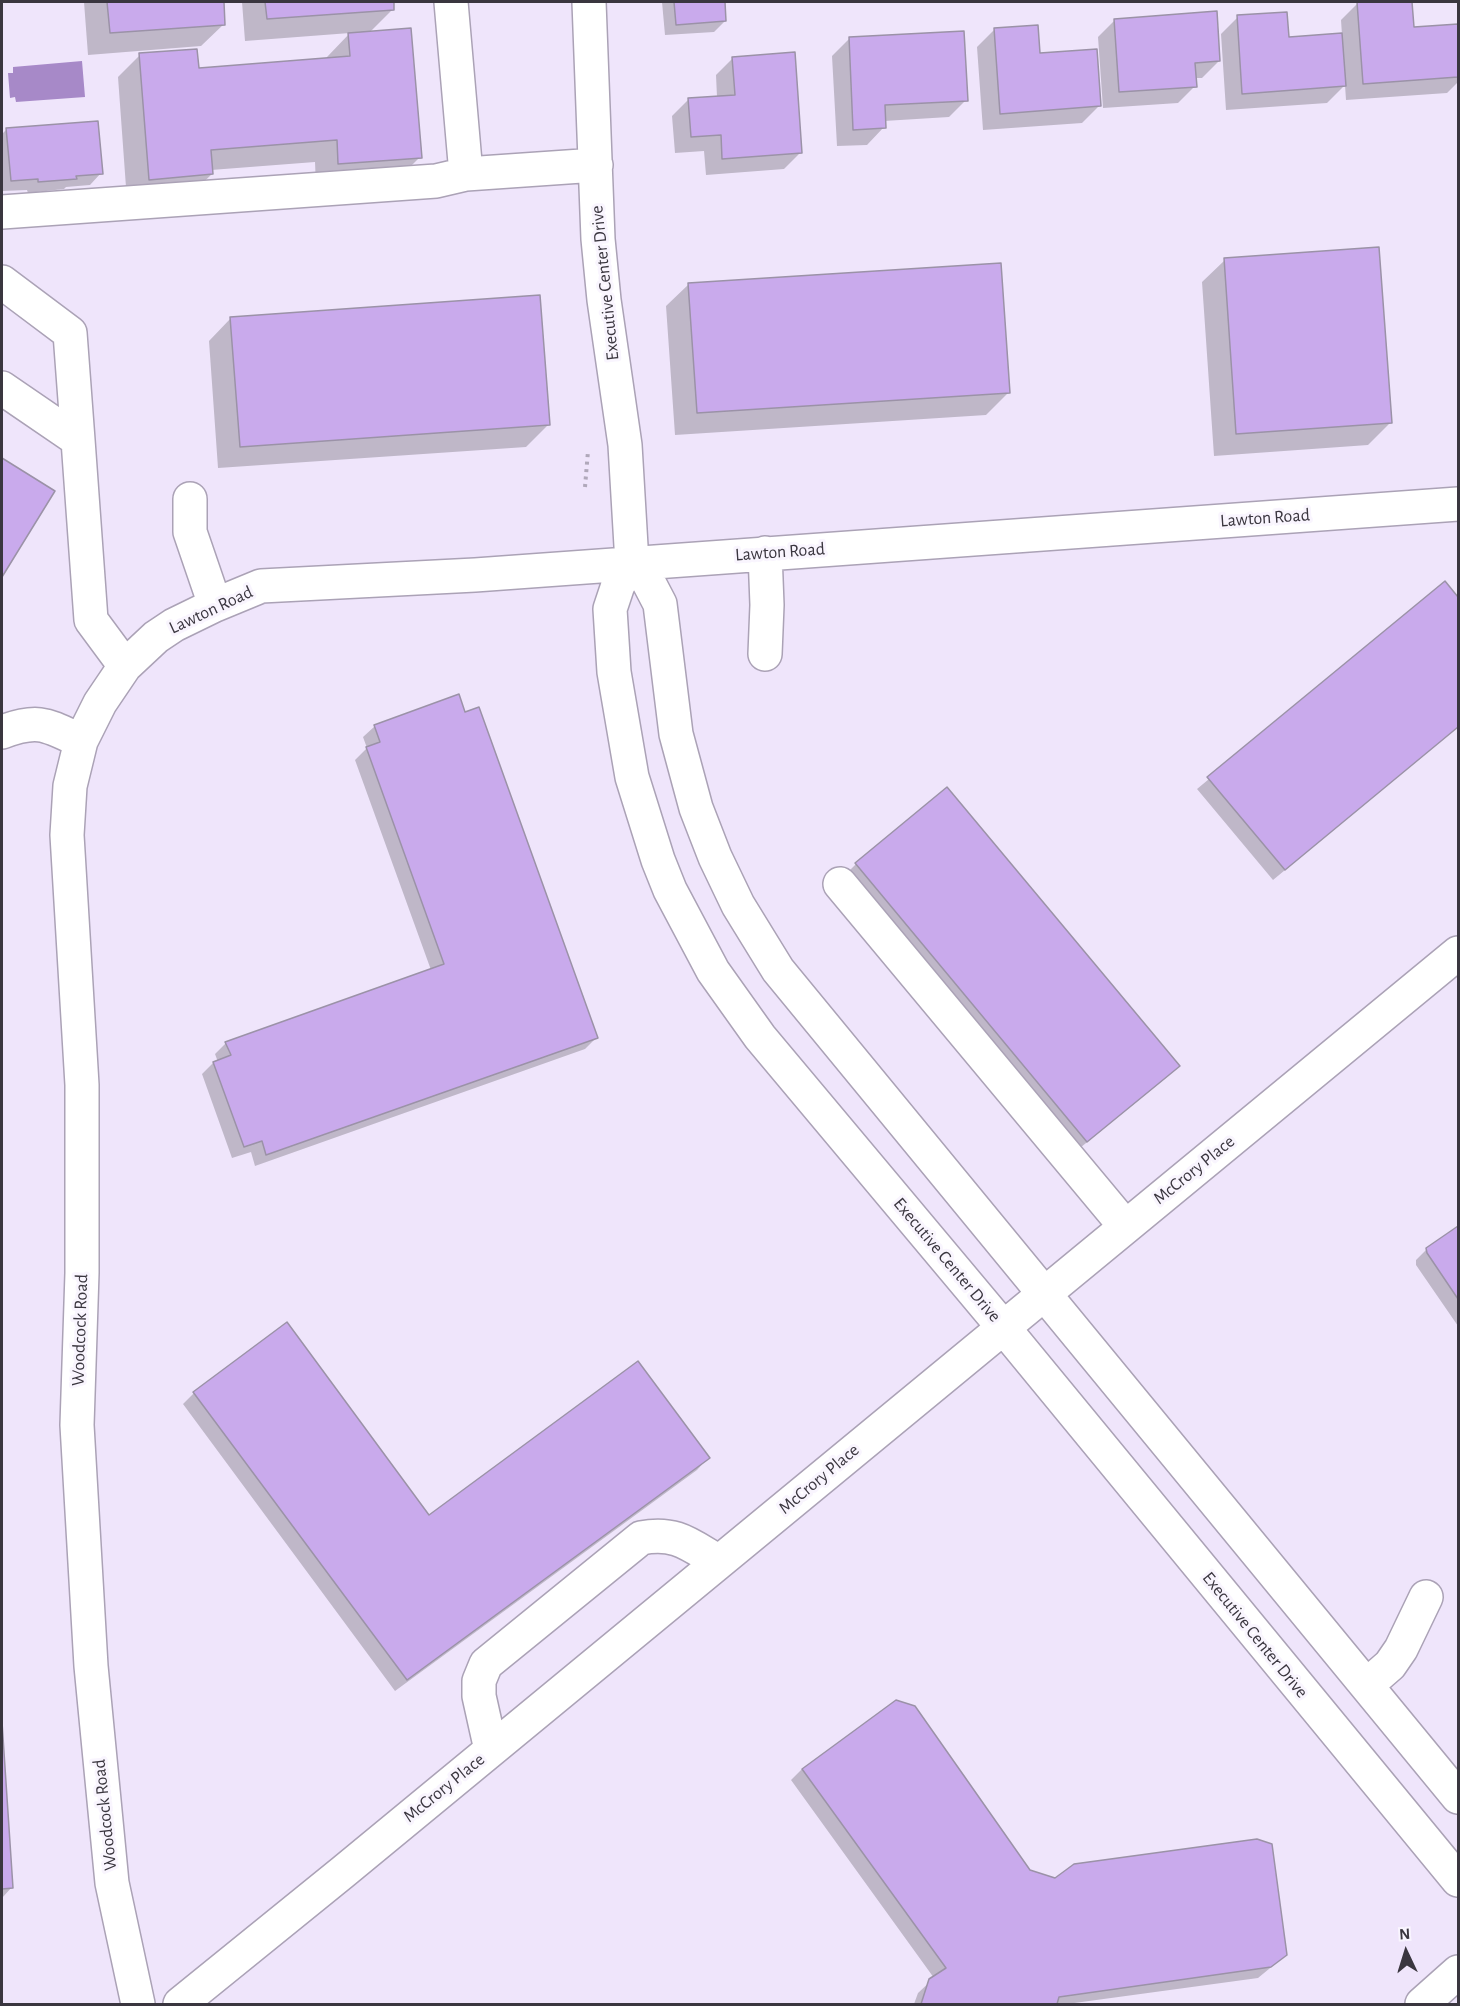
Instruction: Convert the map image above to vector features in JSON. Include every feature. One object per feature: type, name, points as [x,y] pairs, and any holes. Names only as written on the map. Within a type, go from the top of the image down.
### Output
[{"type":"street","points":[[451,2],[466,174]]},
{"type":"street","name":"Executive Center Drive","points":[[589,2],[600,270],[625,445],[632,563],[618,585],[610,609],[612,655],[626,752],[639,803],[658,860],[685,920],[713,971],[760,1037],[1003,1327],[1458,1880]]},
{"type":"street","points":[[2,212],[436,181],[466,174],[596,165]]},
{"type":"street","points":[[2,282],[70,333],[91,620],[125,666]]},
{"type":"street","points":[[2,388],[78,440]]},
{"type":"street","points":[[189,498],[190,532],[215,605]]},
{"type":"street","name":"Lawton Road","points":[[125,666],[156,637],[193,614],[261,586],[475,574],[1458,504]]},
{"type":"street","points":[[765,553],[767,605],[765,654]]},
{"type":"street","points":[[632,563],[648,581],[660,604],[673,717],[688,784],[715,857],[746,920],[793,990],[1458,1797]]},
{"type":"street","name":"Woodcock Road","points":[[125,666],[100,703],[81,741],[70,786],[67,836],[82,1127],[82,1273],[77,1425],[91,1666],[112,1883],[138,2004]]},
{"type":"street","points":[[2,732],[16,726],[35,723],[52,727],[81,741]]},
{"type":"street","points":[[840,884],[1125,1226]]},
{"type":"street","name":"McCrory Place","points":[[180,2004],[1458,953]]},
{"type":"street","points":[[491,1750],[479,1696],[479,1681],[486,1664],[641,1538],[655,1535],[673,1536],[720,1562]]},
{"type":"street","points":[[1367,1685],[1390,1665],[1410,1632],[1426,1597]]},
{"type":"street","points":[[1422,2004],[1458,1972]]},
{"type":"path","points":[[585,487],[588,451]]},
{"type":"shaded area","points":[[82,61],[85,97],[16,102],[15,97],[10,98],[8,73],[13,73],[13,67]]},
{"type":"building","points":[[107,2],[224,2],[225,25],[110,33]]},
{"type":"building","points":[[265,2],[394,2],[394,10],[267,19]]},
{"type":"building","points":[[674,2],[725,2],[726,21],[676,25]]},
{"type":"building","points":[[1357,2],[1412,2],[1414,27],[1458,24],[1458,77],[1363,84]]},
{"type":"building","points":[[1217,11],[1220,61],[1195,63],[1197,87],[1119,92],[1114,19]]},
{"type":"building","points":[[1287,12],[1289,37],[1342,33],[1346,86],[1242,94],[1237,15]]},
{"type":"building","points":[[1038,25],[1040,53],[1097,49],[1101,106],[1000,114],[994,28]]},
{"type":"building","points":[[411,28],[422,158],[338,164],[337,140],[211,150],[213,174],[149,180],[139,53],[197,49],[199,68],[350,56],[348,33]]},
{"type":"building","points":[[964,31],[968,101],[885,105],[886,128],[853,130],[849,37]]},
{"type":"building","points":[[795,52],[802,153],[722,159],[721,135],[691,137],[688,98],[735,95],[732,57]]},
{"type":"building","points":[[98,121],[103,174],[38,182],[38,179],[11,181],[6,128]]},
{"type":"building","points":[[1379,247],[1392,423],[1236,434],[1224,258]]},
{"type":"building","points":[[1001,263],[1010,393],[697,413],[688,283]]},
{"type":"building","points":[[540,295],[550,425],[240,447],[230,317]]},
{"type":"building","points":[[2,458],[55,491],[2,577]]},
{"type":"building","points":[[1445,581],[1458,597],[1458,727],[1285,870],[1207,777]]},
{"type":"building","points":[[459,694],[465,712],[479,707],[598,1038],[266,1155],[262,1141],[244,1147],[213,1062],[231,1055],[225,1042],[444,964],[366,747],[380,742],[374,725]]},
{"type":"building","points":[[947,787],[1180,1066],[1087,1142],[855,863]]},
{"type":"building","points":[[1458,1226],[1458,1299],[1427,1253],[1426,1248]]},
{"type":"building","points":[[287,1322],[429,1515],[638,1361],[710,1458],[407,1680],[193,1392]]},
{"type":"building","points":[[896,1700],[915,1706],[1030,1870],[1055,1878],[1074,1864],[1257,1839],[1272,1844],[1287,1955],[1271,1967],[1059,1997],[1057,2004],[921,2004],[929,1979],[946,1968],[802,1769]]},
{"type":"building","points":[[2,1722],[13,1888],[2,1889]]}]
